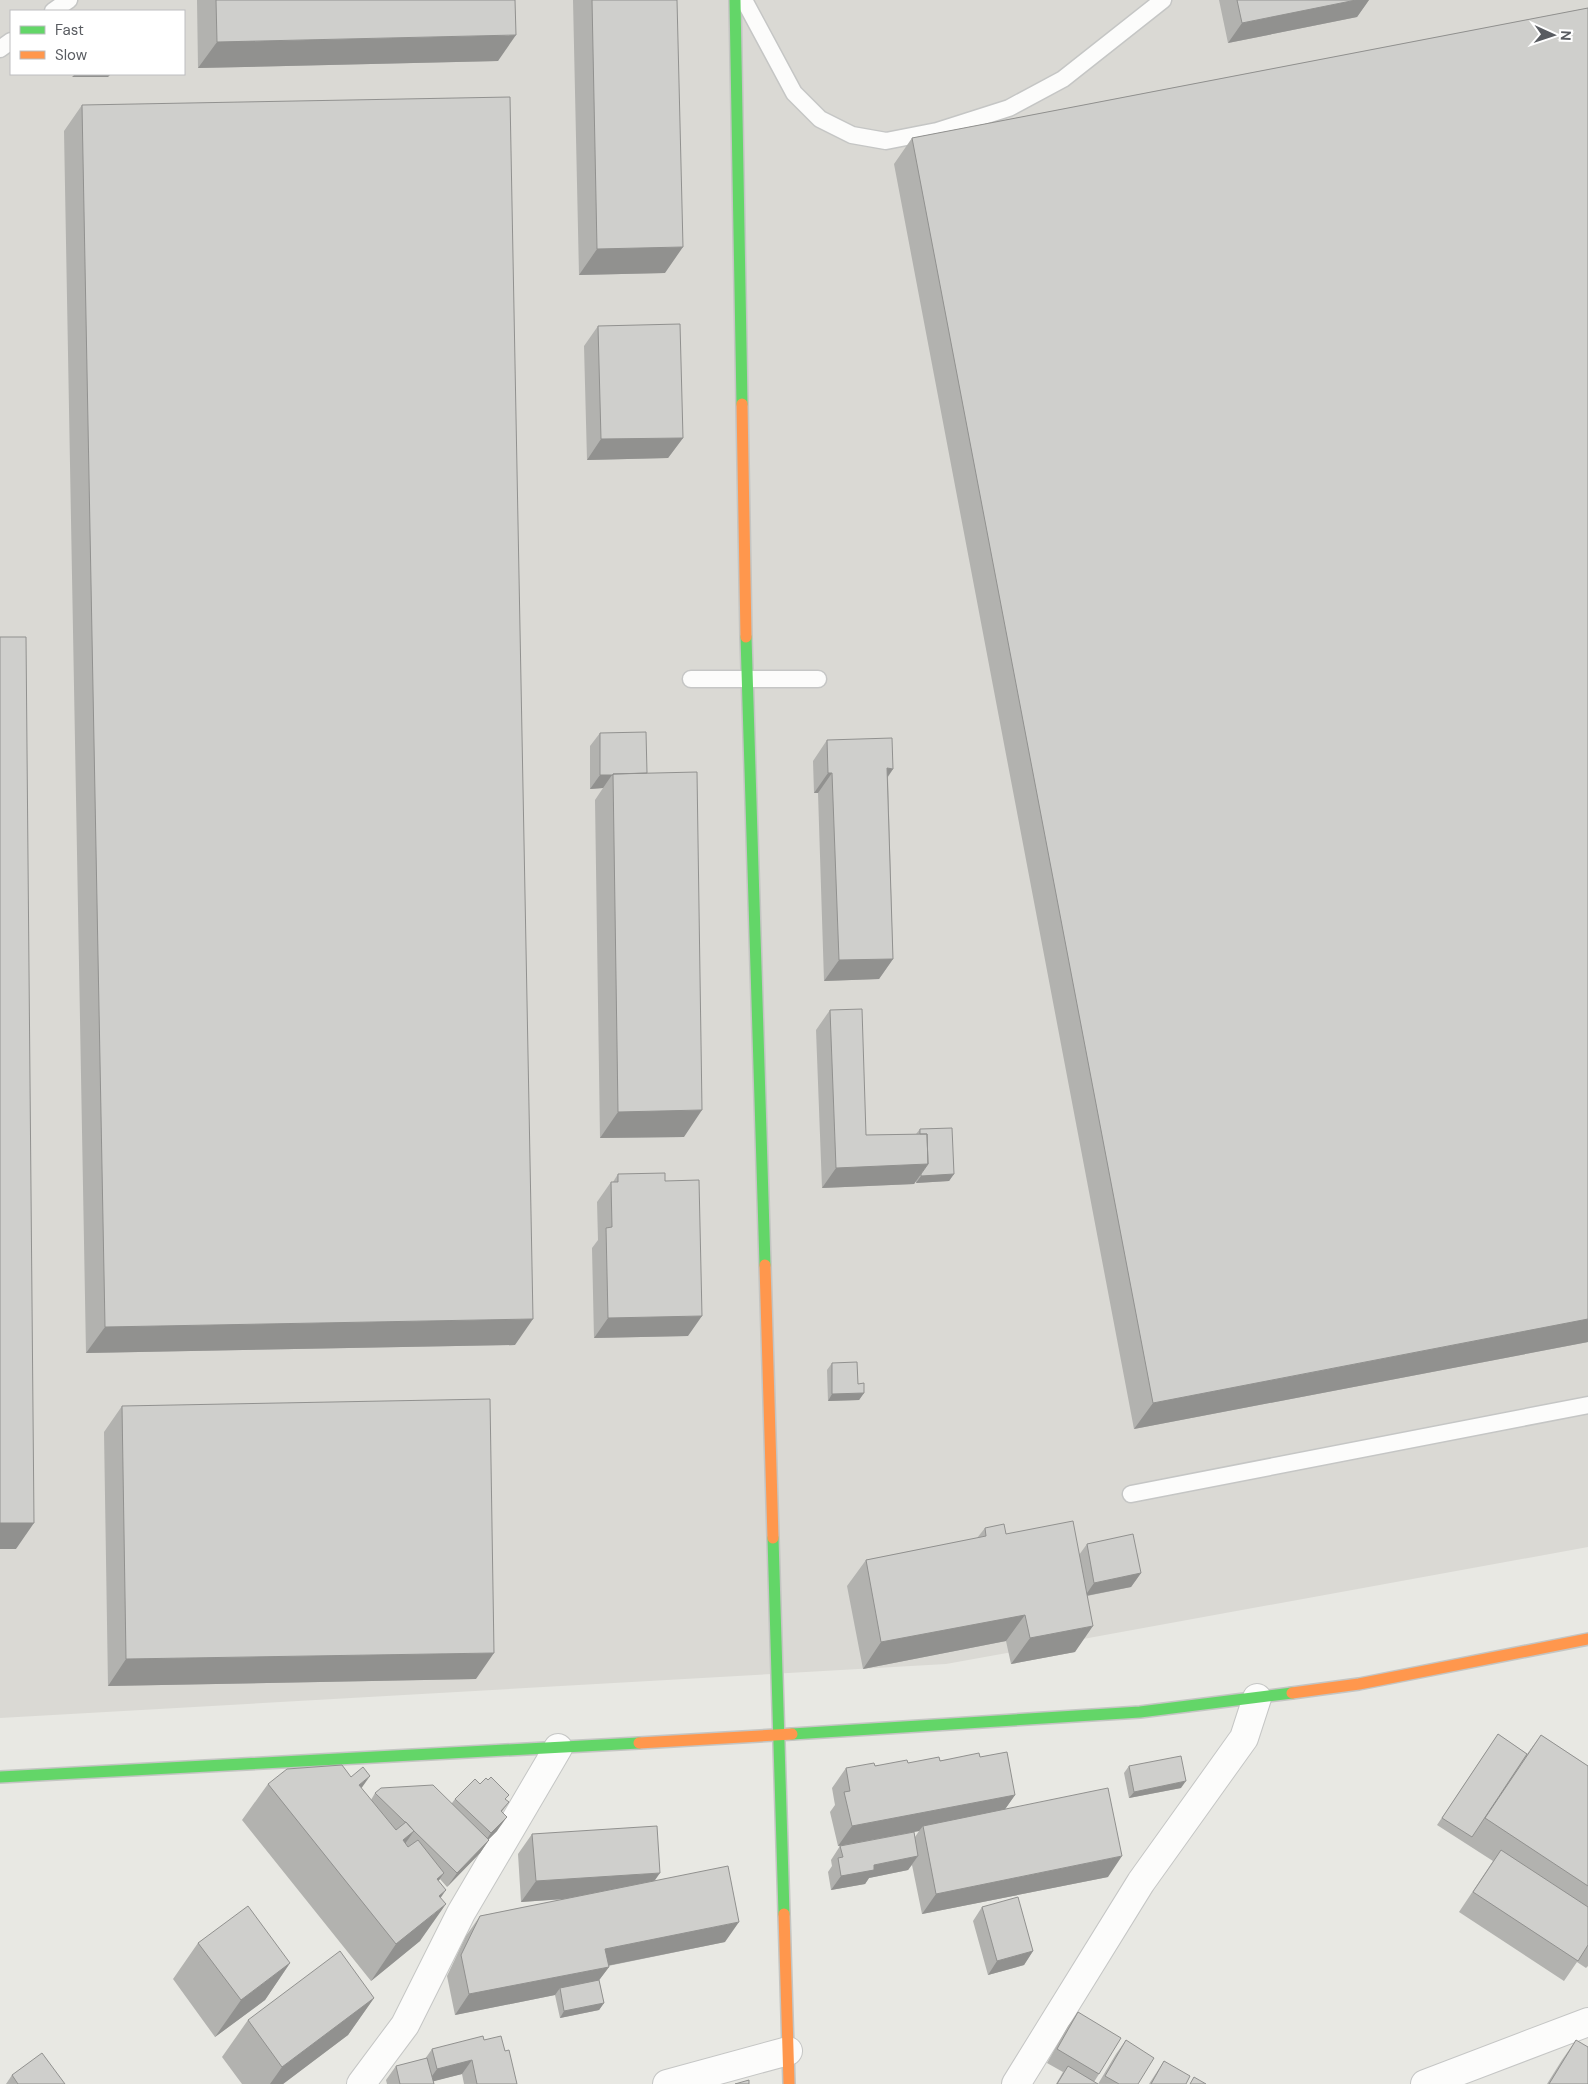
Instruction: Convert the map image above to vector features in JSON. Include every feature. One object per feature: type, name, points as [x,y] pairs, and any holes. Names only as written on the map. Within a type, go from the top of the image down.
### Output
[{"type":"street","points":[[735,0],[747,679],[789,2084]]},
{"type":"street","points":[[0,1777],[558,1748],[1140,1712],[1359,1684],[1583,1645]]},
{"type":"street","points":[[1016,2084],[1141,1882],[1244,1738],[1257,1698]]},
{"type":"street","points":[[361,2084],[405,2025],[461,1913],[558,1748]]},
{"type":"street","points":[[1425,2084],[1588,2022]]},
{"type":"street","points":[[667,2084],[788,2051]]},
{"type":"lane","points":[[54,10],[68,0]]},
{"type":"lane","points":[[744,0],[794,93],[820,119],[852,135],[886,141],[937,131],[1009,108],[1062,79],[1163,0]]},
{"type":"lane","points":[[691,680],[818,679]]},
{"type":"lane","points":[[1131,1494],[1588,1405]]},
{"type":"shaded area","points":[[0,0],[1588,0],[1588,1547],[946,1664],[0,1718]]},
{"type":"building","points":[[216,0],[515,0],[516,35],[217,42]]},
{"type":"building","points":[[592,0],[677,0],[683,247],[597,249]]},
{"type":"building","points":[[1237,0],[1356,0],[1242,23]]},
{"type":"building","points":[[1588,8],[1588,1319],[1153,1403],[912,138]]},
{"type":"building","points":[[510,97],[533,1319],[105,1327],[82,105]]},
{"type":"building","points":[[680,324],[683,438],[601,439],[598,326]]},
{"type":"building","points":[[0,637],[26,637],[34,1523],[0,1523]]},
{"type":"building","points":[[646,732],[647,773],[600,775],[600,733]]},
{"type":"building","points":[[892,738],[893,769],[887,768],[893,959],[839,960],[832,773],[828,773],[827,740]]},
{"type":"building","points":[[697,772],[702,1110],[618,1112],[613,774]]},
{"type":"building","points":[[862,1009],[866,1135],[927,1134],[928,1164],[836,1168],[830,1010]]},
{"type":"building","points":[[952,1128],[954,1174],[921,1176],[928,1164],[927,1134],[920,1134],[920,1129]]},
{"type":"building","points":[[665,1173],[665,1181],[699,1180],[702,1316],[608,1318],[606,1228],[612,1227],[611,1182],[618,1182],[618,1174]]},
{"type":"building","points":[[857,1362],[858,1384],[864,1383],[864,1393],[832,1394],[832,1363]]},
{"type":"building","points":[[490,1399],[494,1653],[126,1659],[122,1406]]},
{"type":"building","points":[[1073,1521],[1093,1626],[1030,1638],[1025,1615],[881,1642],[866,1560],[986,1536],[985,1528],[1004,1524],[1006,1534]]},
{"type":"building","points":[[1133,1534],[1141,1573],[1094,1583],[1087,1544]]},
{"type":"building","points":[[1498,1734],[1527,1754],[1472,1837],[1442,1818]]},
{"type":"building","points":[[1541,1735],[1588,1766],[1588,1886],[1485,1818]]},
{"type":"building","points":[[1007,1752],[1015,1795],[852,1826],[844,1792],[850,1791],[846,1768],[874,1763],[875,1766],[907,1760],[908,1763],[939,1757],[940,1761],[979,1753],[980,1757]]},
{"type":"building","points":[[1181,1756],[1186,1781],[1134,1792],[1129,1766]]},
{"type":"building","points":[[342,1765],[351,1777],[363,1767],[370,1776],[359,1785],[396,1830],[406,1822],[414,1831],[403,1840],[408,1847],[418,1840],[444,1873],[437,1879],[446,1890],[439,1896],[446,1904],[396,1944],[268,1784],[287,1769]]},
{"type":"building","points":[[491,1777],[509,1795],[505,1799],[509,1802],[501,1811],[507,1817],[491,1833],[455,1799],[475,1779],[480,1784],[486,1778],[488,1780]]},
{"type":"building","points":[[433,1785],[489,1840],[457,1873],[375,1793],[381,1788]]},
{"type":"building","points":[[1108,1788],[1122,1856],[936,1894],[923,1826]]},
{"type":"building","points":[[657,1826],[660,1873],[536,1881],[532,1834]]},
{"type":"building","points":[[914,1832],[918,1856],[874,1865],[874,1870],[841,1876],[838,1858],[843,1857],[840,1846]]},
{"type":"building","points":[[1501,1850],[1588,1907],[1588,1945],[1578,1961],[1473,1892]]},
{"type":"building","points":[[728,1866],[739,1922],[605,1949],[609,1967],[469,1994],[461,1955],[480,1916]]},
{"type":"building","points":[[1018,1897],[1033,1951],[997,1961],[982,1907]]},
{"type":"building","points":[[248,1906],[290,1963],[241,2000],[198,1943]]},
{"type":"building","points":[[340,1951],[374,1998],[282,2067],[248,2020]]},
{"type":"building","points":[[599,1980],[604,2003],[564,2011],[560,1988]]},
{"type":"building","points":[[1078,2012],[1121,2038],[1099,2074],[1057,2049]]},
{"type":"building","points":[[483,2036],[484,2040],[501,2036],[505,2051],[509,2050],[517,2084],[477,2084],[472,2060],[437,2069],[432,2049]]},
{"type":"building","points":[[1126,2040],[1154,2058],[1138,2084],[1119,2084],[1105,2076]]},
{"type":"building","points":[[1576,2040],[1588,2047],[1588,2084],[1549,2084]]},
{"type":"building","points":[[42,2053],[65,2084],[18,2084],[12,2075]]},
{"type":"building","points":[[427,2058],[434,2084],[400,2084],[396,2066]]},
{"type":"building","points":[[1164,2061],[1190,2076],[1186,2084],[1151,2084]]},
{"type":"building","points":[[1068,2066],[1098,2084],[1057,2084]]},
{"type":"building","points":[[1194,2077],[1206,2084],[1190,2084]]},
{"type":"building","points":[[749,2080],[749,2084],[735,2084]]},
{"type":"traffic: fast","points":[[735,0],[742,404]]},
{"type":"traffic: fast","points":[[746,637],[765,1265]]},
{"type":"traffic: fast","points":[[773,1538],[784,1914]]},
{"type":"traffic: fast","points":[[792,1734],[1140,1712],[1292,1693]]},
{"type":"traffic: fast","points":[[0,1777],[639,1743]]},
{"type":"traffic: slow","points":[[742,404],[746,637]]},
{"type":"traffic: slow","points":[[765,1265],[773,1538]]},
{"type":"traffic: slow","points":[[1292,1693],[1359,1684],[1588,1639]]},
{"type":"traffic: slow","points":[[639,1743],[792,1734]]},
{"type":"traffic: slow","points":[[784,1914],[789,2084]]}]
